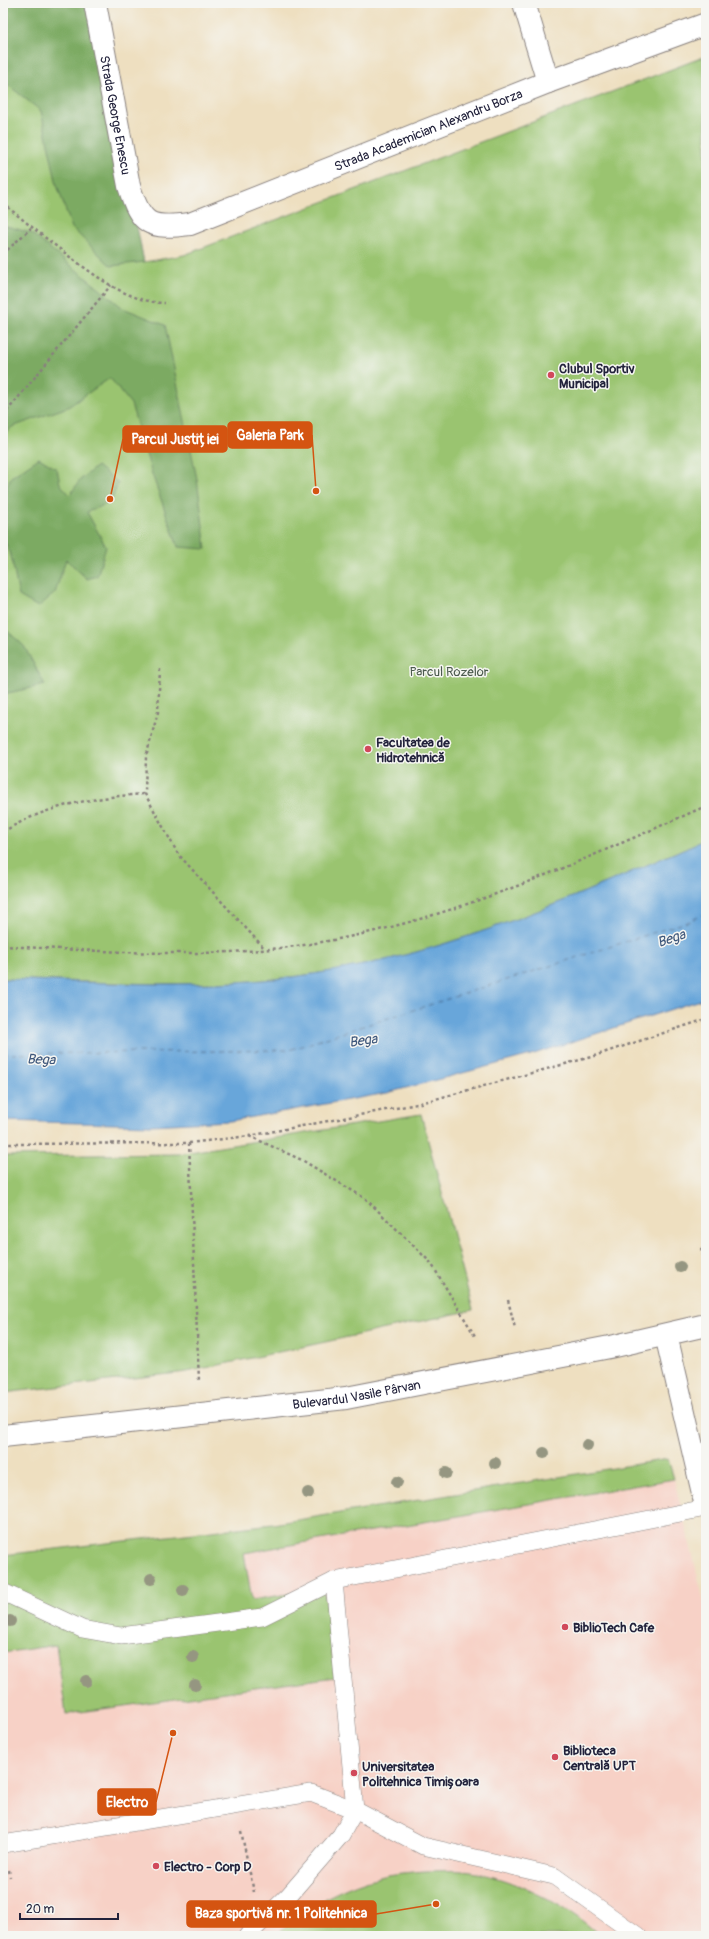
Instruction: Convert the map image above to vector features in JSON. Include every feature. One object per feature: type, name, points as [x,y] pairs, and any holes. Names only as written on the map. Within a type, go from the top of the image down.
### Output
[{"type":"street","name":"Strada George Enescu","points":[[95,3],[129,186],[135,208],[148,223]]},
{"type":"street","points":[[524,3],[548,82]]},
{"type":"street","name":"Strada Academician Alexandru Borza","points":[[148,223],[168,227],[190,224],[548,82],[706,24]]},
{"type":"street","name":"Bulevardul Vasile Pârvan","points":[[3,1436],[346,1398],[666,1335],[706,1325]]},
{"type":"street","points":[[666,1335],[706,1507]]},
{"type":"lane","points":[[3,1592],[82,1630],[121,1636],[262,1617],[334,1582],[706,1507]]},
{"type":"lane","points":[[246,1936],[289,1894],[341,1835],[355,1810],[334,1582]]},
{"type":"lane","points":[[3,1844],[311,1794],[355,1810],[423,1846],[554,1876],[638,1936]]},
{"type":"path","points":[[3,203],[31,228],[111,285],[135,298],[148,302],[165,304]]},
{"type":"path","points":[[3,254],[31,228]]},
{"type":"path","points":[[3,416],[111,285]]},
{"type":"path","points":[[160,669],[158,712],[146,757],[145,794],[178,854],[265,949]]},
{"type":"path","points":[[3,832],[22,820],[63,805],[117,796],[145,794]]},
{"type":"path","points":[[3,946],[153,953],[265,949],[308,944],[362,934],[453,909],[554,873],[706,806]]},
{"type":"path","points":[[3,1144],[189,1143],[249,1136],[417,1104],[591,1057],[706,1019]]},
{"type":"path","points":[[249,1136],[302,1160],[366,1199],[431,1263],[475,1336]]},
{"type":"path","points":[[189,1143],[199,1381]]},
{"type":"path","points":[[701,1248],[706,1264]]},
{"type":"path","points":[[508,1300],[515,1328]]},
{"type":"path","points":[[236,1806],[261,1922]]},
{"type":"shaded area","name":"Universitatea Politehnica Timișoara","points":[[668,1459],[706,1610],[706,1936],[3,1936],[3,1555],[273,1524]]},
{"type":"green space","name":"Parcul Rozelor","points":[[3,3],[144,262],[184,255],[706,56],[706,839],[611,881],[514,920],[465,937],[365,965],[313,974],[236,982],[158,984],[3,979]]},
{"type":"green space","points":[[3,3],[93,3],[144,262],[111,266],[72,228],[57,185],[41,111],[3,81]]},
{"type":"green space","points":[[3,225],[31,233],[123,308],[165,325],[197,479],[206,549],[178,547],[152,474],[131,404],[110,378],[68,407],[12,427],[3,436]]},
{"type":"green space","points":[[39,458],[57,469],[60,484],[70,495],[80,480],[97,466],[118,483],[111,502],[87,512],[106,547],[97,576],[87,579],[66,559],[55,593],[38,607],[19,596],[11,556],[3,537],[3,495],[11,477]]},
{"type":"green space","points":[[3,627],[24,646],[45,685],[3,694]]},
{"type":"green space","points":[[421,1114],[473,1310],[187,1372],[3,1393],[3,1156],[178,1154]]},
{"type":"green space","points":[[668,1459],[674,1479],[244,1553],[252,1600],[324,1588],[335,1677],[66,1714],[56,1645],[3,1653],[3,1555],[273,1524]]},
{"type":"green space","points":[[425,1871],[479,1873],[516,1885],[536,1893],[571,1913],[587,1924],[600,1936],[276,1936],[287,1925],[313,1905],[342,1890],[388,1875]]},
{"type":"water","name":"Bega","points":[[706,839],[706,998],[531,1055],[387,1093],[230,1121],[151,1125],[3,1121],[3,979],[197,984],[275,979],[365,965],[465,937],[514,920],[611,881]]},
{"type":"ferry route","points":[[3,1054],[289,1050],[690,921],[706,913]]},
{"type":"place","name":"Clubul Sportiv Municipal","points":[[551,375]]},
{"type":"place","name":"Galeria Park","points":[[316,491]]},
{"type":"place","name":"Parcul Justiției","points":[[110,499]]},
{"type":"place","name":"Facultatea de Hidrotehnică","points":[[368,749]]},
{"type":"place","name":"BiblioTech Cafe","points":[[565,1627]]},
{"type":"place","name":"Electro","points":[[173,1733]]},
{"type":"place","name":"Biblioteca Centrală UPT","points":[[555,1757]]},
{"type":"place","name":"Universitatea Politehnica Timișoara","points":[[354,1773]]},
{"type":"place","name":"Electro - Corp D","points":[[156,1866]]},
{"type":"place","name":"Baza sportivă nr. 1 Politehnica","points":[[436,1904]]}]
